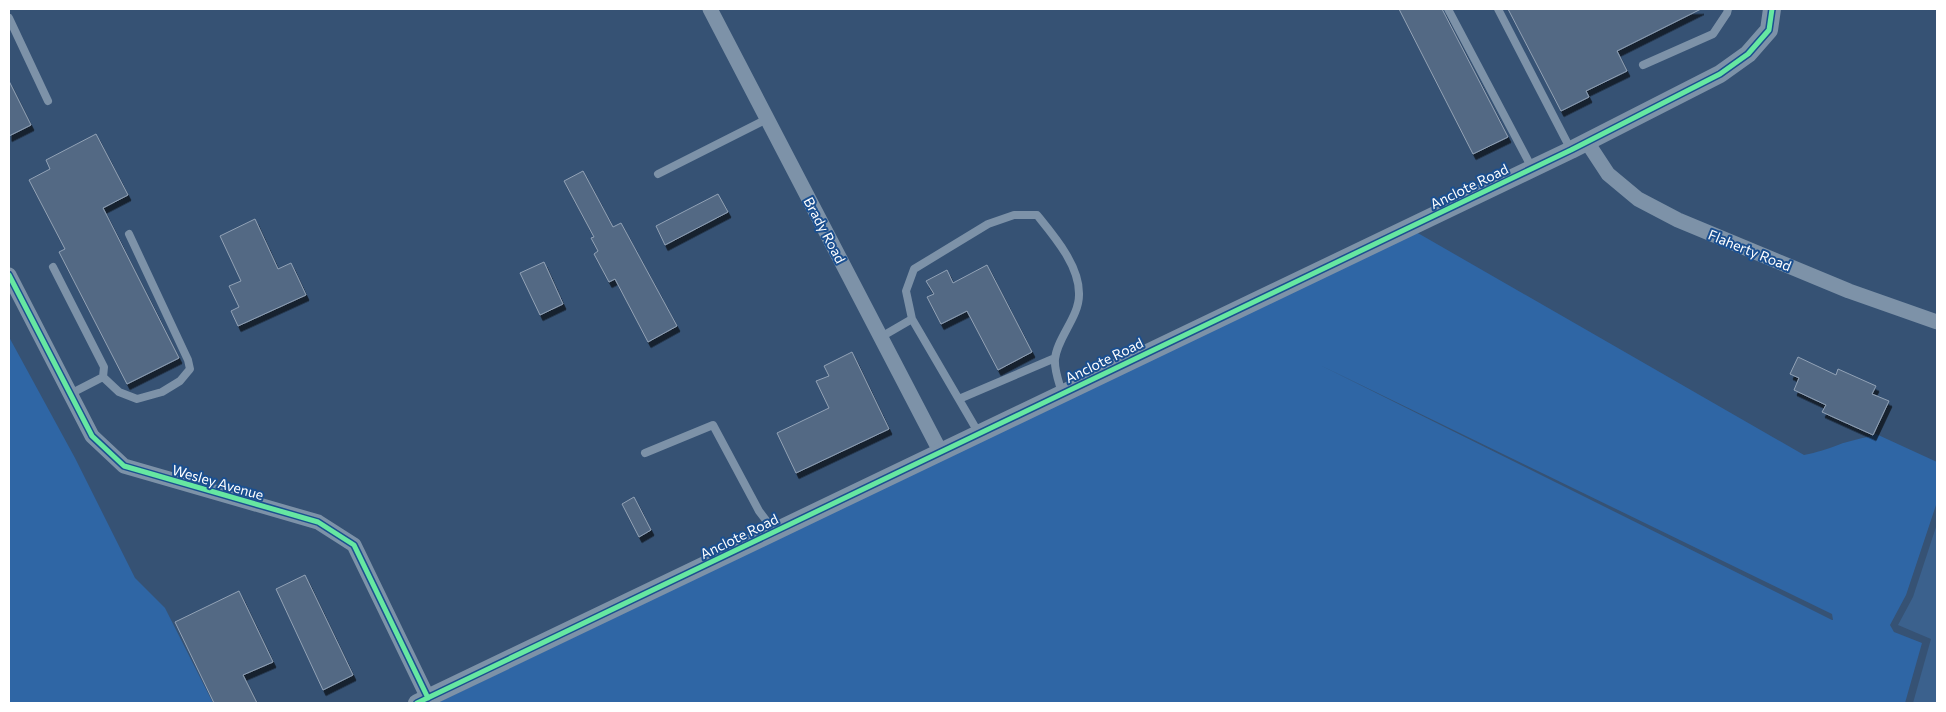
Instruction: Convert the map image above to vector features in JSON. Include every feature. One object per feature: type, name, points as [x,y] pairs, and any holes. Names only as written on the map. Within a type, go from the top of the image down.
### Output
[{"type":"street","name":"Brady Road","points":[[710,9],[940,451]]},
{"type":"street","name":"Anclote Road","points":[[423,701],[978,432],[1571,150],[1720,74],[1748,54],[1769,30],[1772,9]]},
{"type":"street","name":"Flaherty Road","points":[[1587,142],[1608,174],[1638,199],[1678,220],[1849,291],[1937,322]]},
{"type":"street","name":"Wesley Avenue","points":[[9,275],[92,436],[124,466],[318,522],[354,545],[423,701]]},
{"type":"lane","points":[[1448,9],[1532,168]]},
{"type":"lane","points":[[1498,9],[1571,150]]},
{"type":"lane","points":[[1643,65],[1713,34],[1728,9]]},
{"type":"lane","points":[[9,18],[48,101]]},
{"type":"lane","points":[[658,174],[767,119]]},
{"type":"lane","points":[[978,432],[912,319],[906,291],[914,269],[988,224],[1014,215],[1037,215],[1059,242],[1076,275],[1080,295],[1073,317],[1055,358],[1062,393]]},
{"type":"lane","points":[[103,377],[119,392],[137,399],[162,392],[180,381],[190,369],[188,360],[129,234]]},
{"type":"lane","points":[[53,267],[104,366],[103,377]]},
{"type":"lane","points":[[881,337],[912,319]]},
{"type":"lane","points":[[959,399],[1055,358]]},
{"type":"lane","points":[[70,394],[103,377]]},
{"type":"lane","points":[[645,453],[713,425],[759,511],[774,531]]},
{"type":"shaded area","points":[[1416,232],[1804,455],[1876,434],[1937,462],[1937,502],[1906,595],[1890,625],[1894,632],[1922,643],[1905,703],[437,703]],"holes":[[[1320,365],[1832,614],[1833,620]]]},
{"type":"shaded area","points":[[9,337],[75,458],[135,578],[165,608],[213,703],[9,703]]},
{"type":"shaded area","points":[[1937,524],[1937,703],[1913,703],[1931,639],[1898,625],[1913,597]]},
{"type":"building","points":[[1399,9],[1442,9],[1508,137],[1473,154]]},
{"type":"building","points":[[1508,9],[1701,9],[1617,51],[1627,71],[1586,91],[1589,97],[1561,111]]},
{"type":"building","points":[[9,81],[31,125],[9,136]]},
{"type":"building","points":[[96,134],[128,195],[103,208],[179,358],[127,384],[59,252],[65,249],[29,180],[50,169],[46,160]]},
{"type":"building","points":[[583,171],[613,227],[621,223],[677,326],[648,342],[615,279],[609,282],[594,254],[598,251],[591,238],[594,237],[564,181]]},
{"type":"building","points":[[718,194],[728,212],[665,245],[656,226]]},
{"type":"building","points":[[255,219],[278,269],[291,263],[306,295],[238,326],[231,311],[239,307],[229,286],[241,281],[220,236]]},
{"type":"building","points":[[544,262],[563,304],[540,315],[520,273]]},
{"type":"building","points":[[987,265],[1032,352],[998,370],[967,311],[941,324],[927,297],[934,294],[926,281],[947,270],[953,283]]},
{"type":"building","points":[[852,352],[889,429],[796,473],[777,433],[829,408],[816,381],[829,376],[824,366]]},
{"type":"building","points":[[1798,357],[1836,375],[1838,369],[1876,386],[1872,394],[1889,401],[1873,435],[1822,412],[1826,405],[1794,390],[1799,378],[1790,374]]},
{"type":"building","points":[[634,497],[651,530],[639,537],[622,504]]},
{"type":"building","points":[[305,575],[353,675],[323,690],[276,589]]},
{"type":"building","points":[[239,591],[273,662],[243,675],[257,703],[214,703],[175,622]]},
{"type":"cycle path","points":[[417,703],[1571,150],[1720,74],[1748,54],[1769,30],[1772,9]]},
{"type":"cycle path","points":[[9,275],[92,436],[124,466],[318,522],[354,545],[428,698]]}]
